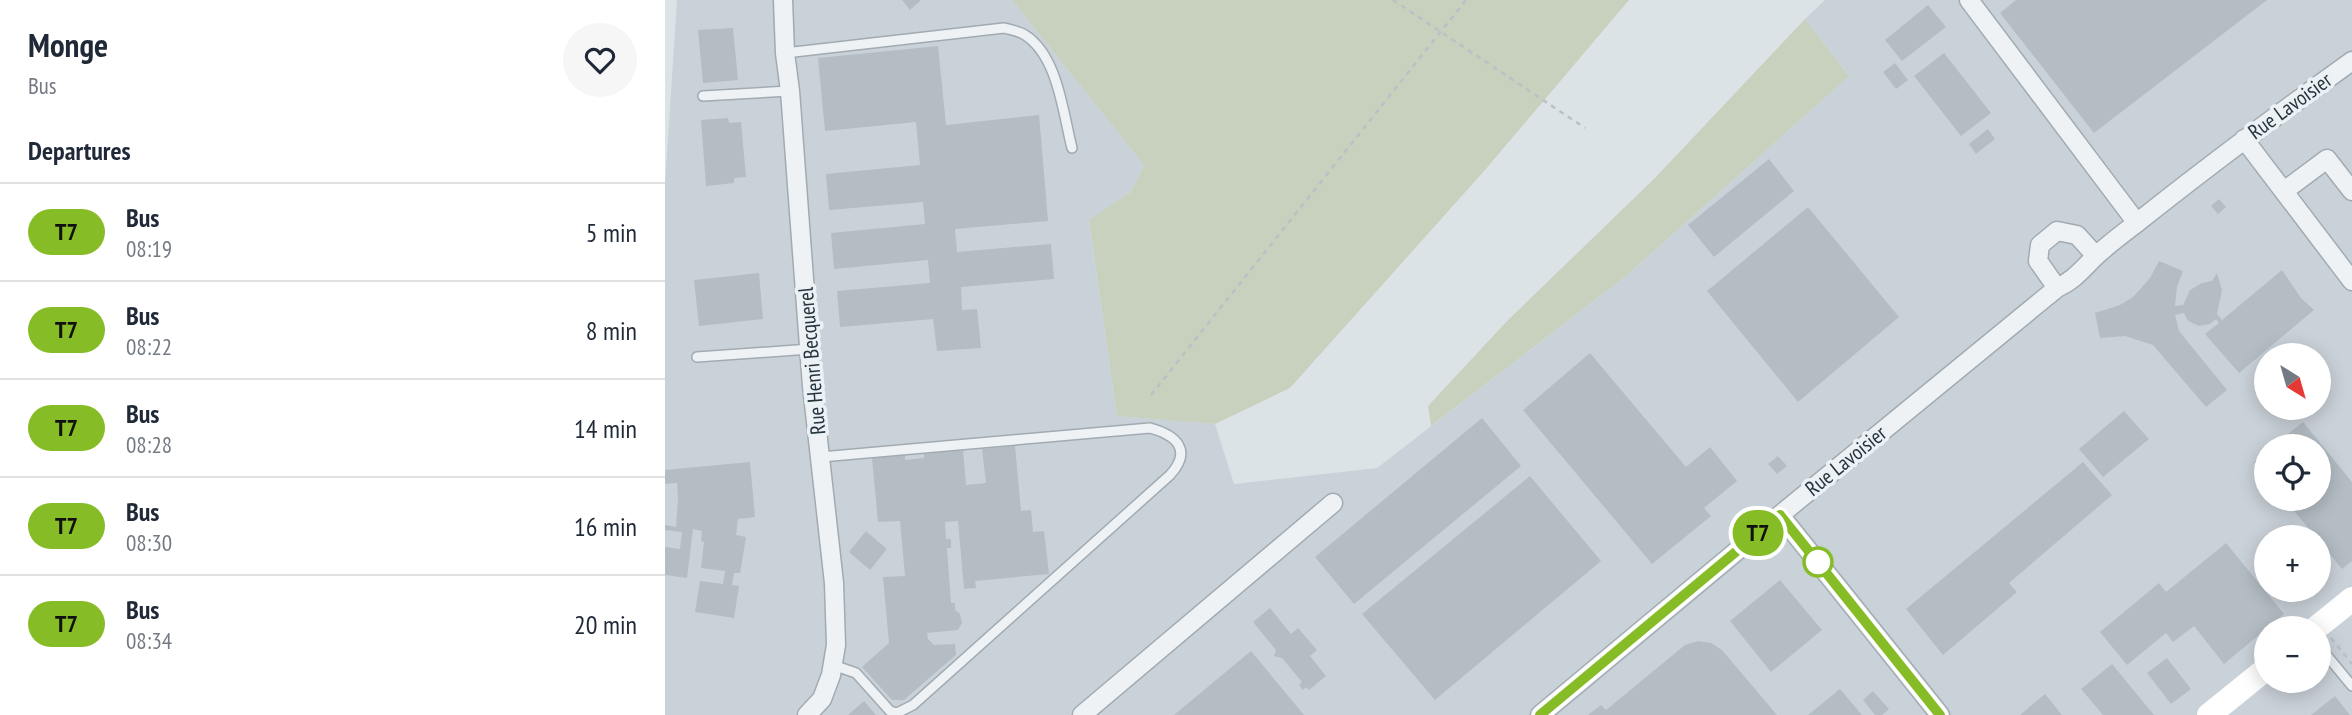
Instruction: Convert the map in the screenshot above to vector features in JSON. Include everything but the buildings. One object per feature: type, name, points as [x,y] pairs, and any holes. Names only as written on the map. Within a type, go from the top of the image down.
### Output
[{"type":"street","name":"Rue Henri Becquerel","points":[[783,0],[810,349],[834,583],[836,645],[833,664],[822,699],[807,715]]},
{"type":"street","points":[[1973,1],[2137,223]]},
{"type":"street","name":"Rue Lavoisier","points":[[1540,715],[2057,288],[2070,283],[2096,256],[2244,139],[2352,61]]},
{"type":"street","points":[[2244,139],[2352,281]]},
{"type":"street","points":[[2284,191],[2327,159],[2352,191]]},
{"type":"street","points":[[2057,288],[2038,261],[2040,245],[2057,231],[2077,235],[2096,256]]},
{"type":"street","points":[[1082,715],[1333,503]]},
{"type":"street","points":[[1780,515],[1940,715]]},
{"type":"street","points":[[2331,621],[2352,599]]},
{"type":"street","points":[[2209,715],[2254,679]]},
{"type":"lane","points":[[785,53],[1004,28],[1024,33],[1041,48],[1052,69],[1072,148]]},
{"type":"lane","points":[[702,96],[790,91]]},
{"type":"lane","points":[[697,357],[810,349]]},
{"type":"lane","points":[[821,457],[1150,428],[1169,433],[1175,440],[1180,456],[1177,468],[1170,475],[913,705],[897,713],[890,711],[856,673],[833,664]]},
{"type":"lane","points":[[2331,652],[2352,686]]},
{"type":"path","points":[[1393,0],[1585,128]]},
{"type":"path","points":[[1150,395],[1466,0]]},
{"type":"path","points":[[2331,644],[2352,664]]},
{"type":"shaded area","points":[[677,0],[1012,0],[1144,165],[1131,192],[1089,221],[1117,416],[1215,424],[1234,484],[1377,468],[1626,276],[1849,76],[1805,19],[1825,0],[2352,0],[2352,715],[665,715],[665,184]]},
{"type":"green space","points":[[1012,0],[1629,0],[1485,170],[1290,388],[1215,424],[1117,416],[1089,220],[1131,192],[1144,165]]},
{"type":"green space","points":[[1805,19],[1849,76],[1626,276],[1431,426],[1428,406],[1507,321],[1655,178]]},
{"type":"bus line","name":"T7","points":[[1540,715],[1780,515],[1940,715]]}]
